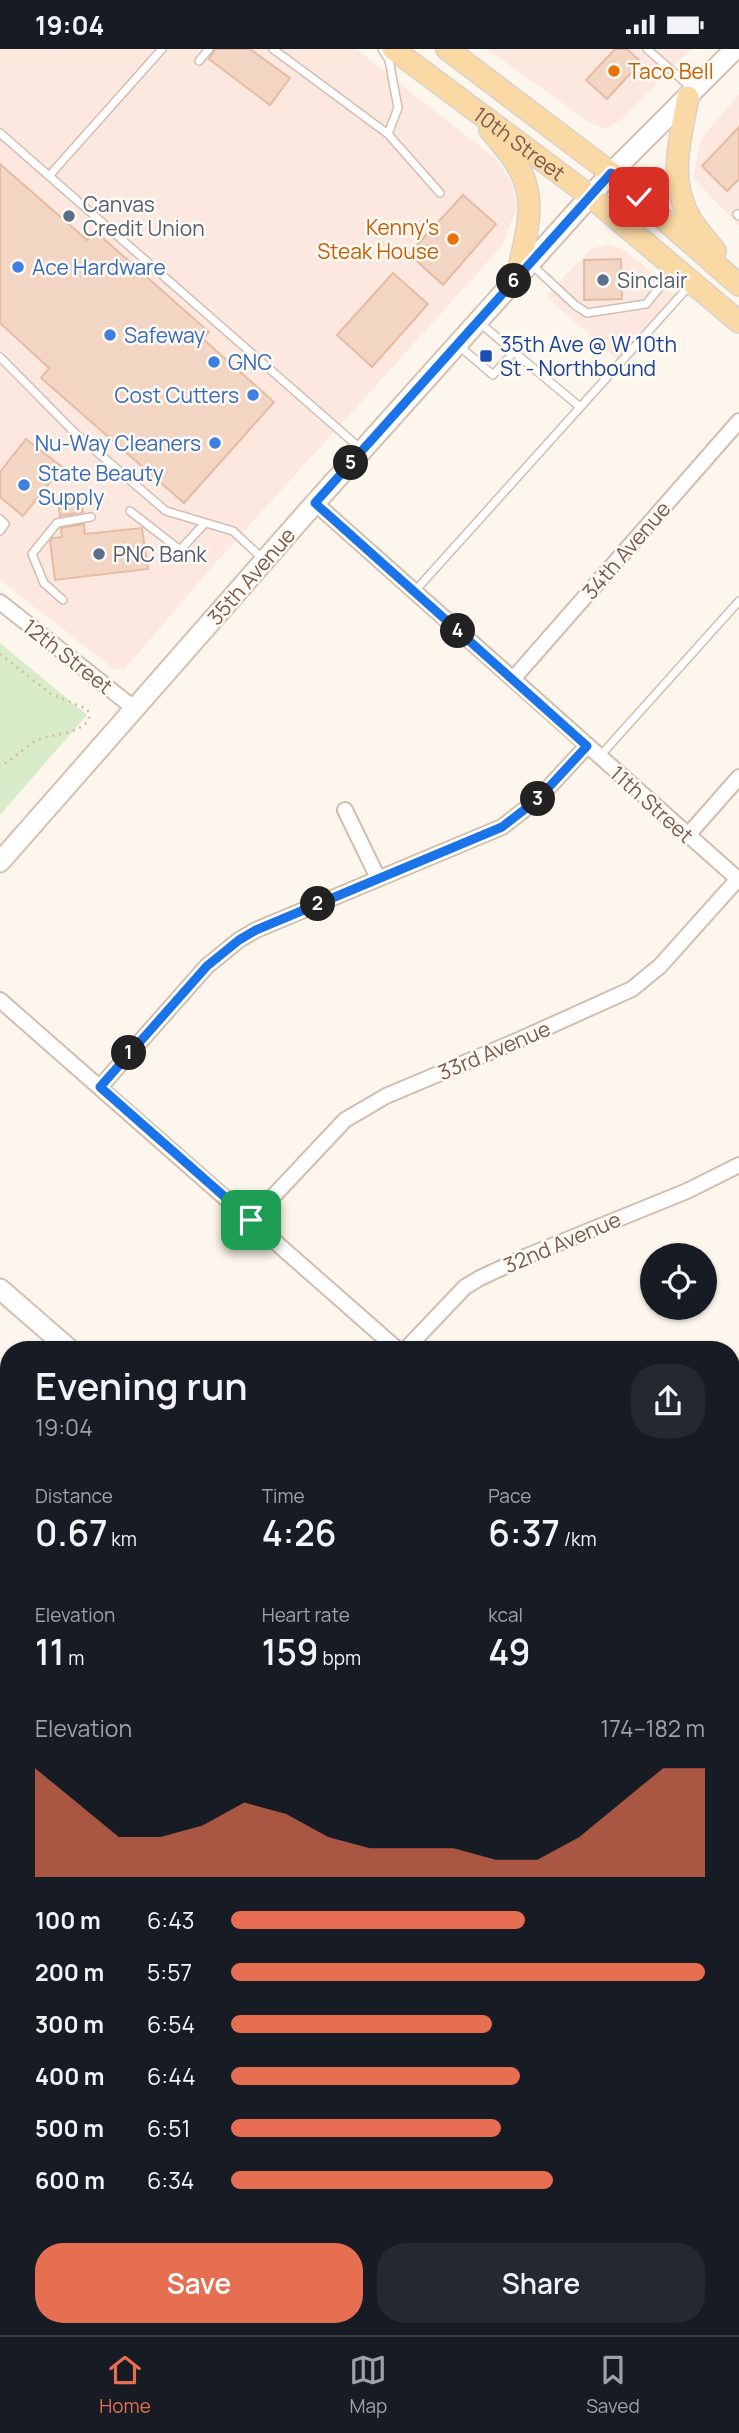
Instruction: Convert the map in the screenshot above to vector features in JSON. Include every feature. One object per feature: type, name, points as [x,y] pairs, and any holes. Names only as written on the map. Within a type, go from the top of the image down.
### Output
[{"type":"main road","name":"10th Street","points":[[393,49],[590,196],[739,322]]},
{"type":"main road","name":"10th Street","points":[[447,49],[611,173],[739,284]]},
{"type":"main road","name":"35th Avenue","points":[[0,862],[315,503],[590,196],[735,49]]},
{"type":"main road","points":[[692,94],[676,164],[677,187],[691,219],[739,284]]},
{"type":"main road","points":[[468,104],[506,150],[524,180],[529,207],[524,270]]},
{"type":"main road","points":[[0,1289],[60,1341]]},
{"type":"street","name":"34th Avenue","points":[[513,679],[739,421]]},
{"type":"street","name":"11th Street","points":[[315,503],[738,880]]},
{"type":"street","name":"12th Street","points":[[0,602],[135,709]]},
{"type":"street","points":[[100,1087],[207,966],[239,940],[256,930],[502,827],[538,799],[587,746]]},
{"type":"street","points":[[688,835],[739,777]]},
{"type":"street","points":[[345,810],[378,878]]},
{"type":"street","name":"33rd Avenue","points":[[251,1220],[345,1120],[386,1096],[632,989],[660,966],[738,880]]},
{"type":"street","points":[[0,1000],[388,1341]]},
{"type":"street","name":"32nd Avenue","points":[[414,1341],[465,1287],[480,1278],[687,1191],[739,1165]]},
{"type":"lane","points":[[49,176],[162,49]]},
{"type":"lane","points":[[199,61],[209,49]]},
{"type":"lane","points":[[273,49],[388,134],[440,193]]},
{"type":"lane","points":[[382,49],[389,60],[398,108],[388,134]]},
{"type":"lane","points":[[647,49],[692,94]]},
{"type":"lane","points":[[0,133],[363,450]]},
{"type":"lane","points":[[524,270],[587,313],[646,304],[676,268]]},
{"type":"lane","points":[[414,592],[692,282]]},
{"type":"lane","points":[[478,321],[580,408]]},
{"type":"lane","points":[[457,344],[493,375],[514,352]]},
{"type":"lane","points":[[0,357],[76,434],[166,511],[233,531],[265,561]]},
{"type":"lane","points":[[130,511],[180,550],[205,523]]},
{"type":"lane","points":[[63,600],[44,583],[32,554],[57,523],[91,517]]},
{"type":"lane","points":[[0,519],[5,524],[0,531]]},
{"type":"lane","points":[[599,757],[739,601]]},
{"type":"path","points":[[648,185],[660,170]]},
{"type":"path","points":[[650,172],[655,177]]},
{"type":"path","points":[[0,654],[51,694],[87,709],[89,713],[89,720],[85,724],[59,736],[43,738],[0,766]]},
{"type":"shaded area","points":[[0,49],[356,49],[498,161],[513,185],[516,209],[502,246],[217,561],[124,670],[114,669],[0,580]]},
{"type":"shaded area","points":[[487,49],[691,49],[622,119],[606,129],[590,123]]},
{"type":"shaded area","points":[[739,94],[739,226],[693,178],[701,139]]},
{"type":"shaded area","points":[[609,244],[624,250],[643,265],[678,299],[621,363],[546,296],[591,249]]},
{"type":"green space","points":[[0,643],[87,715],[0,815]]},
{"type":"building","points":[[215,49],[250,49],[290,78],[270,105],[209,59]]},
{"type":"building","name":"Taco Bell","points":[[615,49],[627,49],[641,62],[607,99],[586,80]]},
{"type":"building","points":[[739,127],[739,179],[727,191],[702,166]]},
{"type":"building","points":[[0,164],[87,240],[95,231],[209,332],[203,339],[274,402],[184,503],[41,378],[49,368],[0,323]]},
{"type":"building","name":"Kenny's Steak House","points":[[463,195],[496,224],[443,285],[409,254]]},
{"type":"building","name":"Sinclair","points":[[621,259],[622,299],[584,300],[584,260]]},
{"type":"building","points":[[393,273],[428,304],[372,367],[337,335]]},
{"type":"building","name":"State Beauty Supply","points":[[26,439],[62,467],[23,516],[0,497],[0,472]]},
{"type":"building","points":[[81,497],[83,512],[60,516],[58,500]]},
{"type":"building","name":"PNC Bank","points":[[84,524],[85,534],[142,528],[148,569],[55,580],[50,541],[62,537],[61,528]]},
{"type":"place","name":"Taco Bell","points":[[614,71]]},
{"type":"place","name":"Canvas Credit Union","points":[[69,216]]},
{"type":"place","name":"Kenny's Steak House","points":[[453,239]]},
{"type":"place","name":"Ace Hardware","points":[[18,267]]},
{"type":"place","name":"Sinclair","points":[[603,280]]},
{"type":"place","name":"Safeway","points":[[110,335]]},
{"type":"place","name":"35th Ave @ W 10th St - Northbound","points":[[486,356]]},
{"type":"place","name":"GNC","points":[[214,362]]},
{"type":"place","name":"Cost Cutters","points":[[253,395]]},
{"type":"place","name":"Nu-Way Cleaners","points":[[215,443]]},
{"type":"place","name":"State Beauty Supply","points":[[24,485]]},
{"type":"place","name":"PNC Bank","points":[[99,554]]},
{"type":"route","points":[[251,1220],[100,1087],[207,966],[239,940],[256,930],[502,827],[538,799],[587,746],[315,503],[611,173],[639,197]]}]
